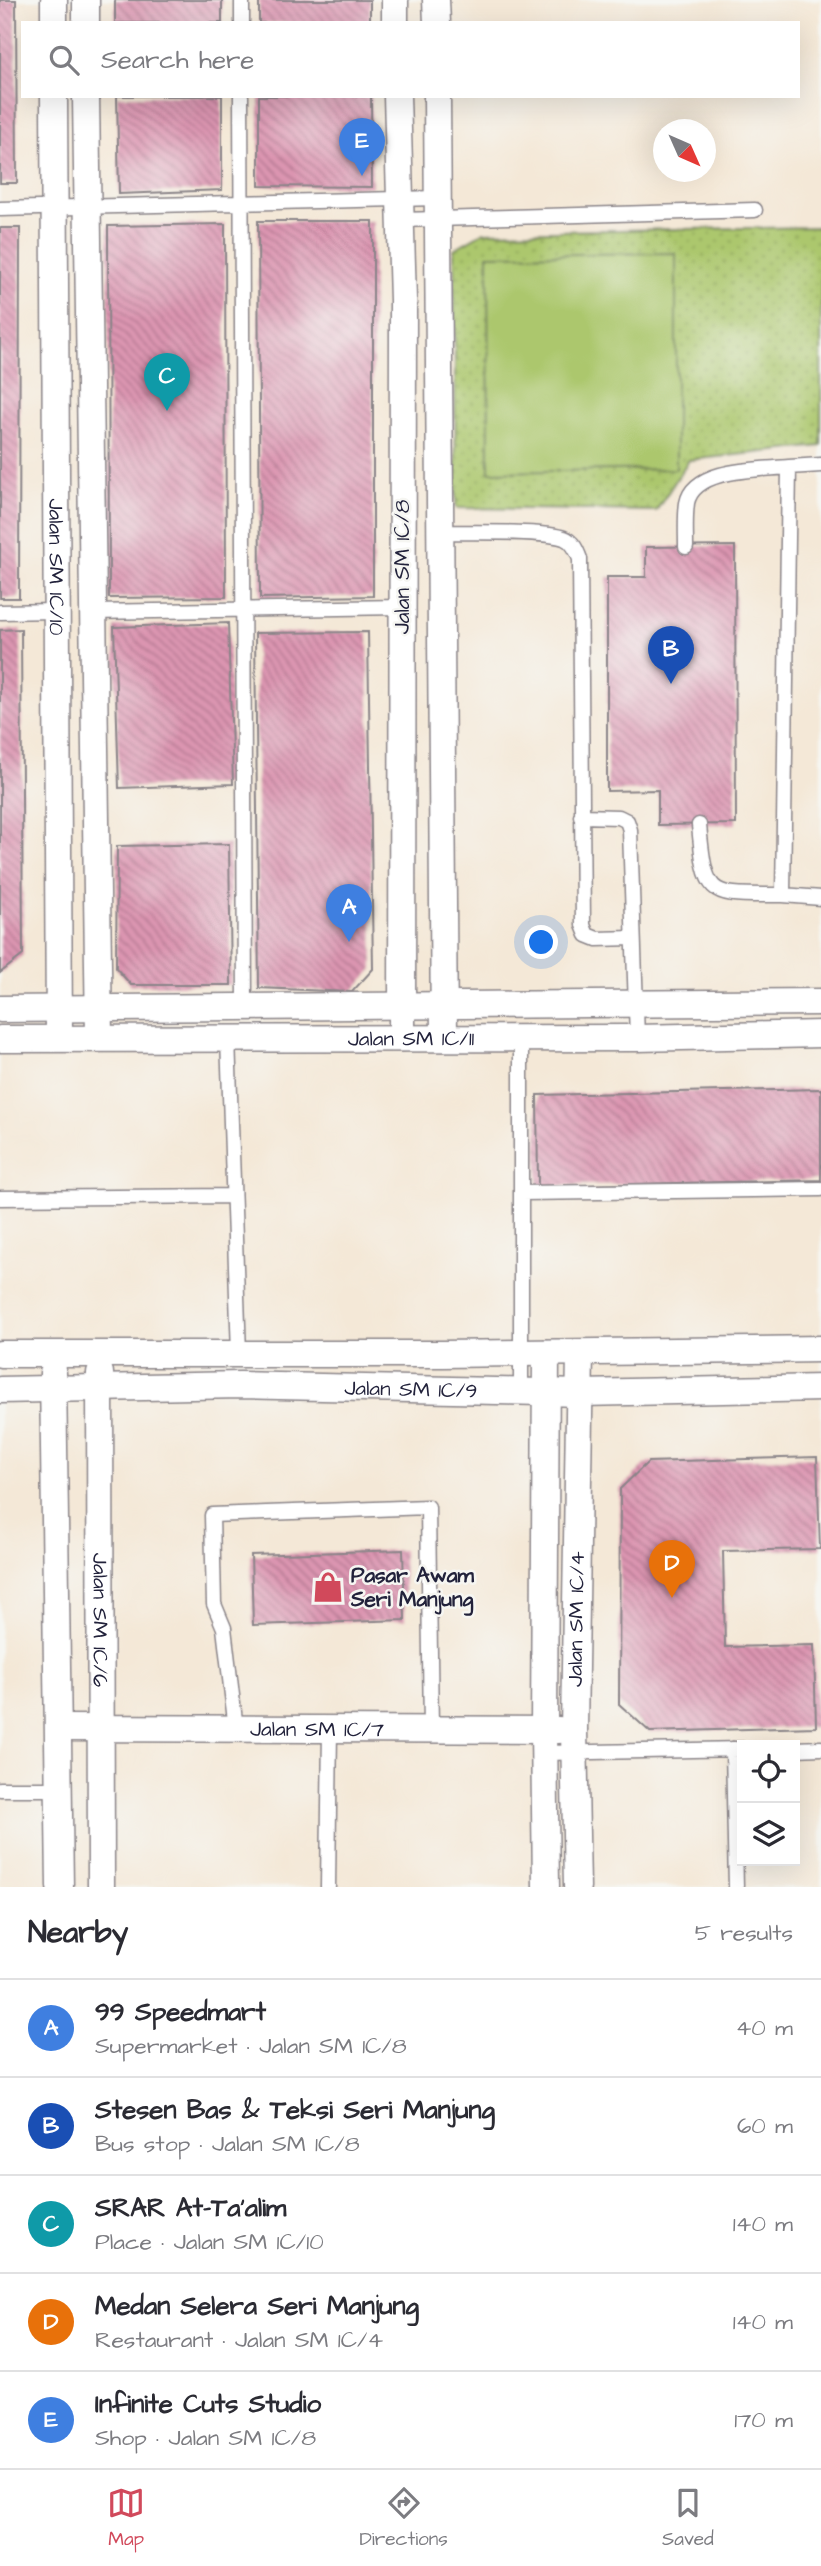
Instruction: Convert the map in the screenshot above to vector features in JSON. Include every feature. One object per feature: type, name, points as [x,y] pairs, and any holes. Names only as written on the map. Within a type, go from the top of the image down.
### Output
[{"type":"street","points":[[54,0],[54,21]]},
{"type":"street","points":[[86,0],[86,21]]},
{"type":"street","points":[[395,0],[396,21]]},
{"type":"street","points":[[436,0],[437,21]]},
{"type":"street","name":"Jalan SM 1C/10","points":[[54,98],[59,1038]]},
{"type":"street","name":"Jalan SM 1C/10","points":[[86,98],[99,1038]]},
{"type":"street","name":"Jalan SM 1C/8","points":[[397,98],[400,210],[402,1038]]},
{"type":"street","name":"Jalan SM 1C/8","points":[[437,98],[444,1038]]},
{"type":"street","name":"Jalan SM 1C/11","points":[[0,1009],[821,1002]]},
{"type":"street","name":"Jalan SM 1C/11","points":[[0,1039],[637,1038],[821,1034]]},
{"type":"street","name":"Jalan SM 1C/9","points":[[0,1354],[580,1353],[821,1349]]},
{"type":"street","name":"Jalan SM 1C/6","points":[[100,1353],[101,1887]]},
{"type":"street","name":"Jalan SM 1C/4","points":[[534,1353],[546,1887]]},
{"type":"street","name":"Jalan SM 1C/4","points":[[577,1887],[574,1741],[580,1353]]},
{"type":"street","name":"Jalan SM 1C/6","points":[[54,1354],[60,1887]]},
{"type":"street","name":"Jalan SM 1C/9","points":[[0,1390],[240,1385],[581,1393],[821,1388]]},
{"type":"street","name":"Jalan SM 1C/7","points":[[60,1728],[431,1729],[544,1741],[574,1741]]},
{"type":"lane","points":[[242,0],[242,21]]},
{"type":"lane","points":[[241,98],[245,1007]]},
{"type":"lane","points":[[0,209],[240,204],[400,210],[755,210]]},
{"type":"lane","points":[[400,210],[438,208]]},
{"type":"lane","points":[[686,547],[687,501],[702,481],[715,475],[821,465]]},
{"type":"lane","points":[[783,895],[789,467]]},
{"type":"lane","points":[[442,532],[565,538],[575,547],[580,559],[583,925],[587,935],[597,939],[633,939]]},
{"type":"lane","points":[[92,612],[402,607]]},
{"type":"lane","points":[[0,612],[55,611]]},
{"type":"lane","points":[[581,816],[619,817],[627,821],[630,830],[637,1038]]},
{"type":"lane","points":[[699,825],[705,878],[722,892],[821,898]]},
{"type":"lane","points":[[228,1038],[239,1353]]},
{"type":"lane","points":[[521,1038],[522,1193],[534,1353]]},
{"type":"lane","points":[[522,1193],[821,1189]]},
{"type":"lane","points":[[0,1198],[233,1196]]},
{"type":"lane","points":[[236,1729],[224,1628],[214,1604],[212,1515],[428,1507],[431,1729]]},
{"type":"lane","points":[[328,1887],[330,1729]]},
{"type":"lane","points":[[574,1741],[737,1749],[736,1887]]},
{"type":"lane","points":[[800,1749],[821,1748]]},
{"type":"lane","points":[[0,1789],[60,1789]]},
{"type":"green space","points":[[821,227],[821,446],[689,460],[656,511],[456,508],[454,249],[484,232]]},
{"type":"green space","points":[[676,253],[676,469],[489,472],[488,255]]},
{"type":"building","points":[[0,0],[16,0],[17,183],[0,183]]},
{"type":"building","points":[[115,0],[222,0],[222,21],[115,21]]},
{"type":"building","points":[[259,0],[370,0],[370,21],[259,21]]},
{"type":"building","points":[[117,98],[222,98],[222,190],[119,194]]},
{"type":"building","points":[[259,98],[371,98],[372,187],[259,186]]},
{"type":"building","points":[[258,221],[373,221],[373,596],[260,598]]},
{"type":"building","points":[[225,224],[226,597],[109,598],[108,226]]},
{"type":"building","points":[[0,228],[20,228],[19,598],[0,598]]},
{"type":"building","points":[[735,546],[736,824],[658,825],[658,790],[607,791],[607,577],[646,577],[646,547]]},
{"type":"building","points":[[228,623],[233,784],[119,788],[114,627]]},
{"type":"building","points":[[21,629],[23,955],[0,973],[0,630]]},
{"type":"building","points":[[368,632],[373,969],[352,992],[259,988],[255,633]]},
{"type":"building","points":[[229,844],[231,985],[131,985],[116,968],[117,846]]},
{"type":"building","points":[[821,1089],[821,1180],[538,1186],[537,1095]]},
{"type":"building","points":[[817,1457],[820,1549],[723,1551],[725,1647],[814,1645],[816,1727],[650,1732],[619,1704],[620,1489],[648,1462]]},
{"type":"building","name":"Pasar Awam Seri Manjung","points":[[403,1550],[405,1620],[253,1625],[251,1555]]},
{"type":"place","name":"Infinite Cuts Studio","points":[[362,176]]},
{"type":"place","name":"SRAR At-Ta'alim","points":[[167,411]]},
{"type":"place","name":"Stesen Bas & Teksi Seri Manjung","points":[[671,684]]},
{"type":"place","name":"99 Speedmart","points":[[349,942]]},
{"type":"place","name":"Pasar Awam Seri Manjung","points":[[328,1587]]},
{"type":"place","name":"Medan Selera Seri Manjung","points":[[672,1598]]}]
